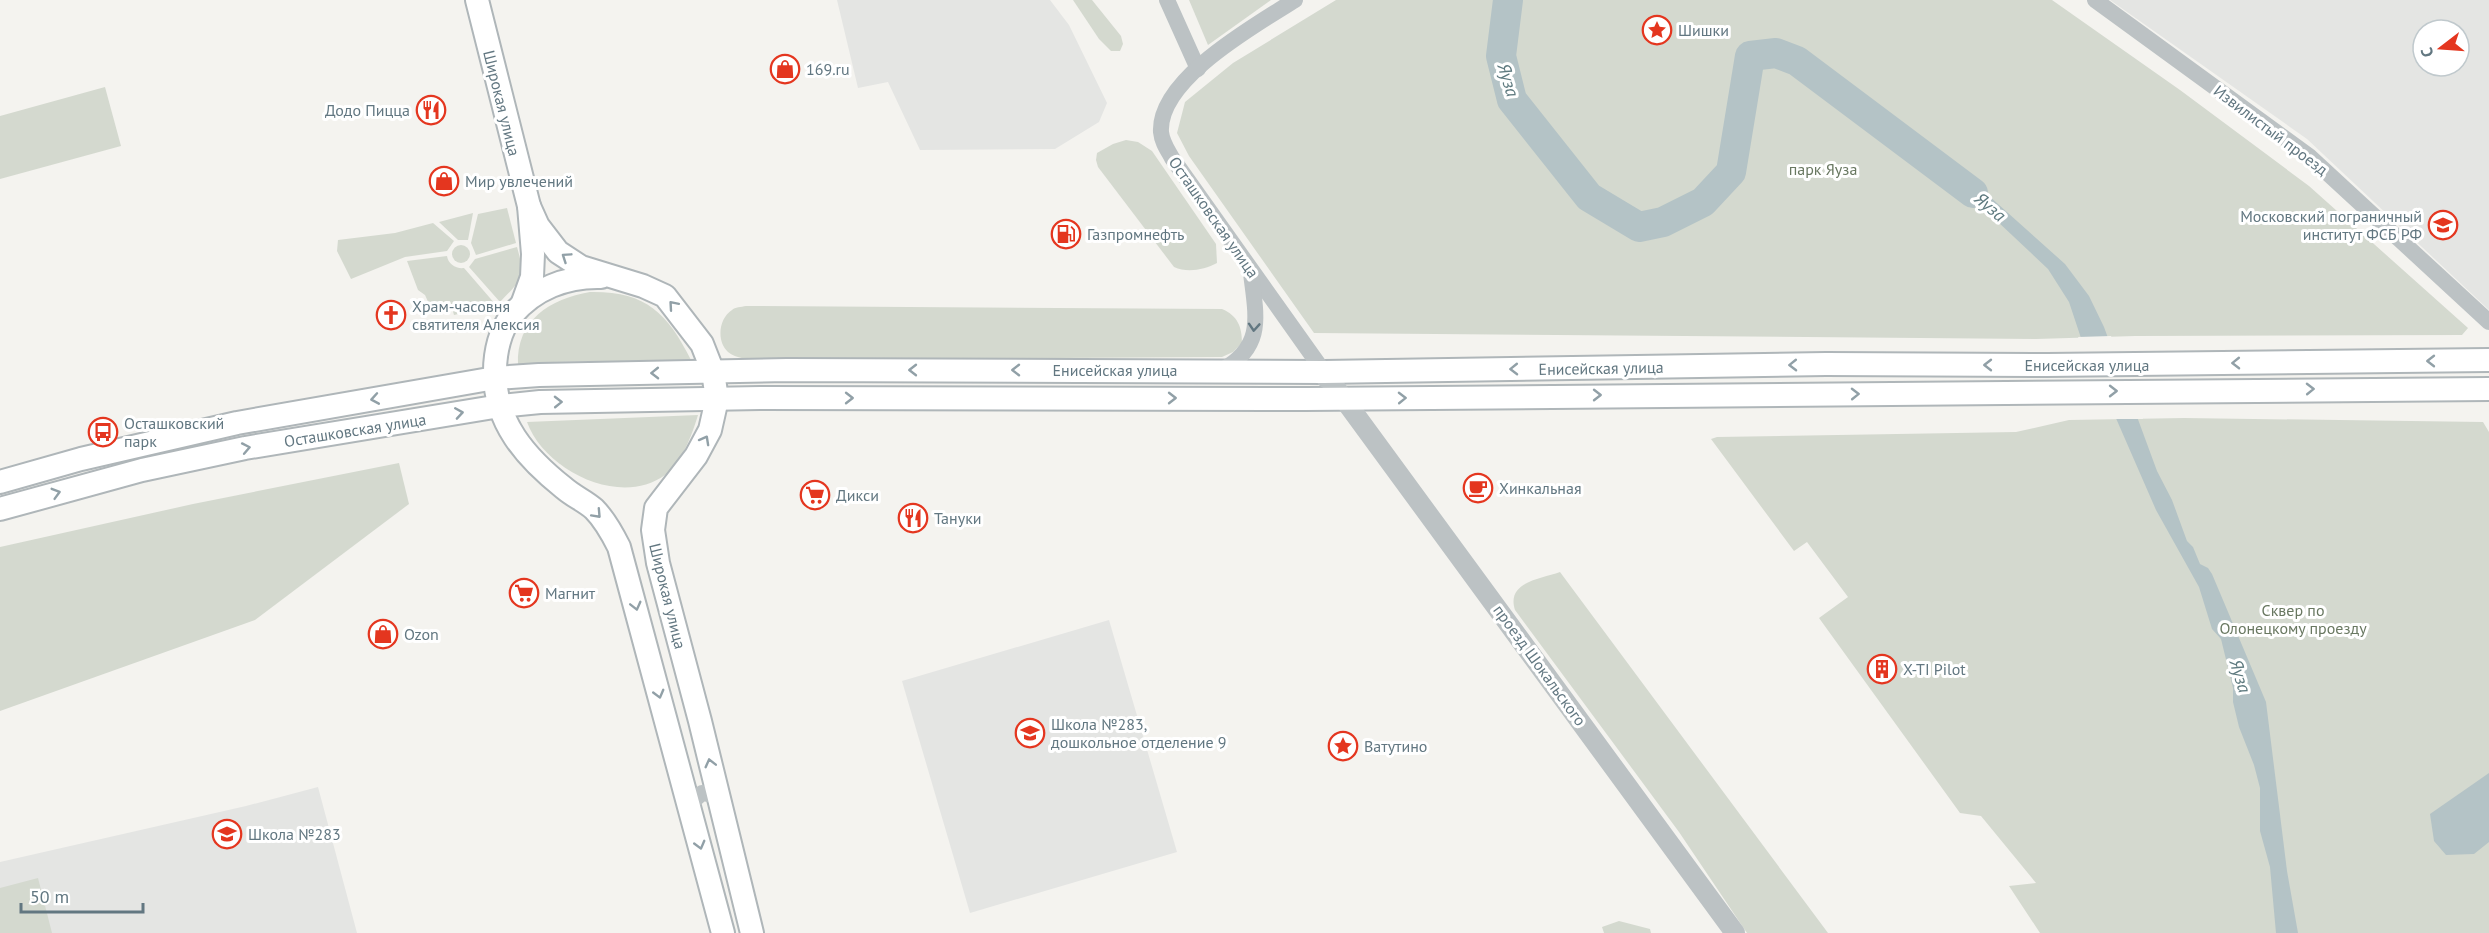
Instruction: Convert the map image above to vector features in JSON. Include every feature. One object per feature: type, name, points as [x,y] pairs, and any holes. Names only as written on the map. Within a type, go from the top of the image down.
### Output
[{"type":"main road","name":"Широкая улица","points":[[477,0],[529,206]]},
{"type":"main road","points":[[529,206],[538,226],[558,252],[581,267],[620,278]]},
{"type":"main road","points":[[523,302],[532,277],[533,254],[529,206]]},
{"type":"main road","points":[[523,302],[544,288],[568,280],[593,277],[620,278]]},
{"type":"main road","name":"Широкая улица","points":[[620,278],[665,296],[702,344],[713,372],[717,399],[711,430],[696,456],[656,508],[653,530],[658,563],[752,933]]},
{"type":"main road","name":"Широкая улица","points":[[523,302],[506,322],[495,356],[495,378],[500,406],[507,427],[524,452],[565,489],[593,508],[610,528],[619,547],[723,933]]},
{"type":"main road","name":"Енисейская улица","points":[[713,372],[1222,370],[1324,372],[1826,364],[2047,365],[2489,360]]},
{"type":"main road","points":[[1113,370],[1122,373],[1127,378],[1128,386],[1121,395],[1114,398]]},
{"type":"main road","name":"Осташковская улица","points":[[0,482],[90,457],[237,423],[495,378],[538,375],[713,372]]},
{"type":"main road","name":"Енисейская улица","points":[[717,399],[1344,399],[2489,389]]},
{"type":"main road","name":"Осташковская улица","points":[[0,508],[142,470],[245,448],[500,406],[540,402],[717,399]]},
{"type":"street","points":[[1167,0],[1198,69]]},
{"type":"street","name":"Осташковская улица","points":[[1295,0],[1225,46],[1180,86],[1167,105],[1162,121],[1163,143],[1344,399]]},
{"type":"street","name":"Извилистый проезд","points":[[2095,0],[2309,156],[2489,322]]},
{"type":"street","points":[[1222,370],[1238,361],[1249,349],[1254,334],[1255,304],[1250,269]]},
{"type":"street","points":[[1306,399],[1318,393],[1325,383],[1324,372]]},
{"type":"street","name":"проезд Шокальского","points":[[1344,399],[1735,933]]},
{"type":"street","points":[[691,812],[693,801],[702,794],[713,795],[720,804]]},
{"type":"shaded area","points":[[837,0],[1050,0],[1069,25],[1107,103],[1099,122],[1055,149],[920,150],[888,82],[858,88]]},
{"type":"shaded area","name":"Московский пограничный институт ФСБ РФ","points":[[2110,0],[2489,0],[2489,310],[2307,139]]},
{"type":"shaded area","name":"Школа №283, дошкольное отделение 9","points":[[1109,620],[1177,852],[970,913],[902,681]]},
{"type":"shaded area","name":"Школа №283","points":[[318,787],[357,933],[0,933],[0,862],[246,806]]},
{"type":"green space","points":[[1073,0],[1092,0],[1121,36],[1123,44],[1120,51],[1111,51],[1099,39]]},
{"type":"green space","points":[[1189,0],[1271,0],[1208,45]]},
{"type":"green space","name":"парк Яуза","points":[[1336,0],[2052,0],[2180,90],[2309,186],[2468,328],[2462,335],[2135,336],[2036,339],[1314,333],[1189,156],[1177,133],[1185,102],[1233,63]]},
{"type":"green space","points":[[105,87],[121,146],[0,179],[0,116]]},
{"type":"green space","points":[[1126,140],[1138,142],[1152,151],[1216,244],[1217,263],[1196,270],[1174,267],[1098,167],[1097,153]]},
{"type":"green space","points":[[507,208],[516,243],[476,255],[471,243],[478,214]]},
{"type":"green space","points":[[473,213],[468,240],[458,240],[439,222]]},
{"type":"green space","points":[[433,223],[454,241],[447,251],[405,257],[351,279],[337,251],[338,240],[395,233]]},
{"type":"green space","points":[[461,245],[467,248],[470,254],[467,260],[461,263],[455,260],[452,254],[455,248]]},
{"type":"green space","points":[[517,247],[521,266],[520,278],[500,302],[469,267],[475,259]]},
{"type":"green space","points":[[447,256],[453,265],[464,268],[496,305],[454,315],[450,301],[430,306],[425,295],[418,290],[407,261]]},
{"type":"green space","points":[[590,292],[626,295],[652,308],[673,329],[691,360],[552,362],[518,365],[523,336],[529,324],[538,314],[562,300]]},
{"type":"green space","points":[[746,306],[1222,309],[1232,315],[1238,323],[1242,343],[1233,352],[1222,357],[759,360],[735,356],[728,352],[722,342],[721,330],[724,318],[733,309]]},
{"type":"green space","points":[[698,415],[686,448],[671,470],[647,484],[627,487],[606,485],[586,479],[566,469],[549,455],[536,439],[527,422]]},
{"type":"green space","name":"Сквер по Олонецкому проезду","points":[[2184,418],[2483,422],[2489,432],[2489,933],[2040,933],[2009,886],[2036,883],[1981,816],[1960,813],[1819,618],[1848,597],[1807,542],[1794,551],[1711,439],[1717,437],[2016,432],[2069,420]]},
{"type":"green space","points":[[399,463],[409,504],[255,620],[0,711],[0,547],[193,504]]},
{"type":"green space","points":[[1560,572],[1828,933],[1747,933],[1679,832],[1515,610],[1515,593],[1520,588],[1527,583]]},
{"type":"green space","points":[[38,878],[52,933],[0,933],[0,888]]},
{"type":"green space","points":[[1619,921],[1650,929],[1651,933],[1604,933],[1602,927]]},
{"type":"water","points":[[1951,162],[2065,264],[2089,296],[2104,327],[2157,471],[2172,500],[2187,541],[2193,547],[2200,564],[2208,568],[2212,574],[2266,702],[2287,871],[2298,933],[2276,933],[2270,867],[2260,831],[2260,788],[2254,765],[2239,727],[2233,702],[2233,688],[2221,639],[2212,629],[2199,587],[2156,510],[2081,338],[2069,302],[2048,269],[1997,221],[1937,177],[1944,165]]},
{"type":"water","points":[[2489,773],[2489,842],[2474,854],[2446,855],[2434,841],[2430,814]]},
{"type":"pier","points":[[2111,336],[2143,419],[2112,419],[2078,337]]},
{"type":"waterway","name":"Яуза","points":[[1508,0],[1501,56],[1512,100],[1589,197],[1639,227],[1663,222],[1703,202],[1731,172],[1750,56],[1776,53],[1797,61],[1973,193]]},
{"type":"place","name":"Шишки","points":[[1657,30]]},
{"type":"place","name":"169.ru","points":[[785,69]]},
{"type":"place","name":"Додо Пицца","points":[[431,110]]},
{"type":"place","name":"Мир увлечений","points":[[444,181]]},
{"type":"place","name":"Московский пограничный институт ФСБ РФ","points":[[2443,225]]},
{"type":"place","name":"Газпромнефть","points":[[1066,234]]},
{"type":"place","name":"Храм-часовня святителя Алексия","points":[[391,315]]},
{"type":"place","name":"Осташковский парк","points":[[103,432]]},
{"type":"place","name":"Хинкальная","points":[[1478,488]]},
{"type":"place","name":"Дикси","points":[[815,495]]},
{"type":"place","name":"Тануки","points":[[913,518]]},
{"type":"place","name":"Магнит","points":[[524,593]]},
{"type":"place","name":"Ozon","points":[[383,634]]},
{"type":"place","name":"X-TI Pilot","points":[[1882,669]]},
{"type":"place","name":"Школа №283, дошкольное отделение 9","points":[[1030,733]]},
{"type":"place","name":"Ватутино","points":[[1343,746]]},
{"type":"place","name":"Школа №283","points":[[227,834]]}]
